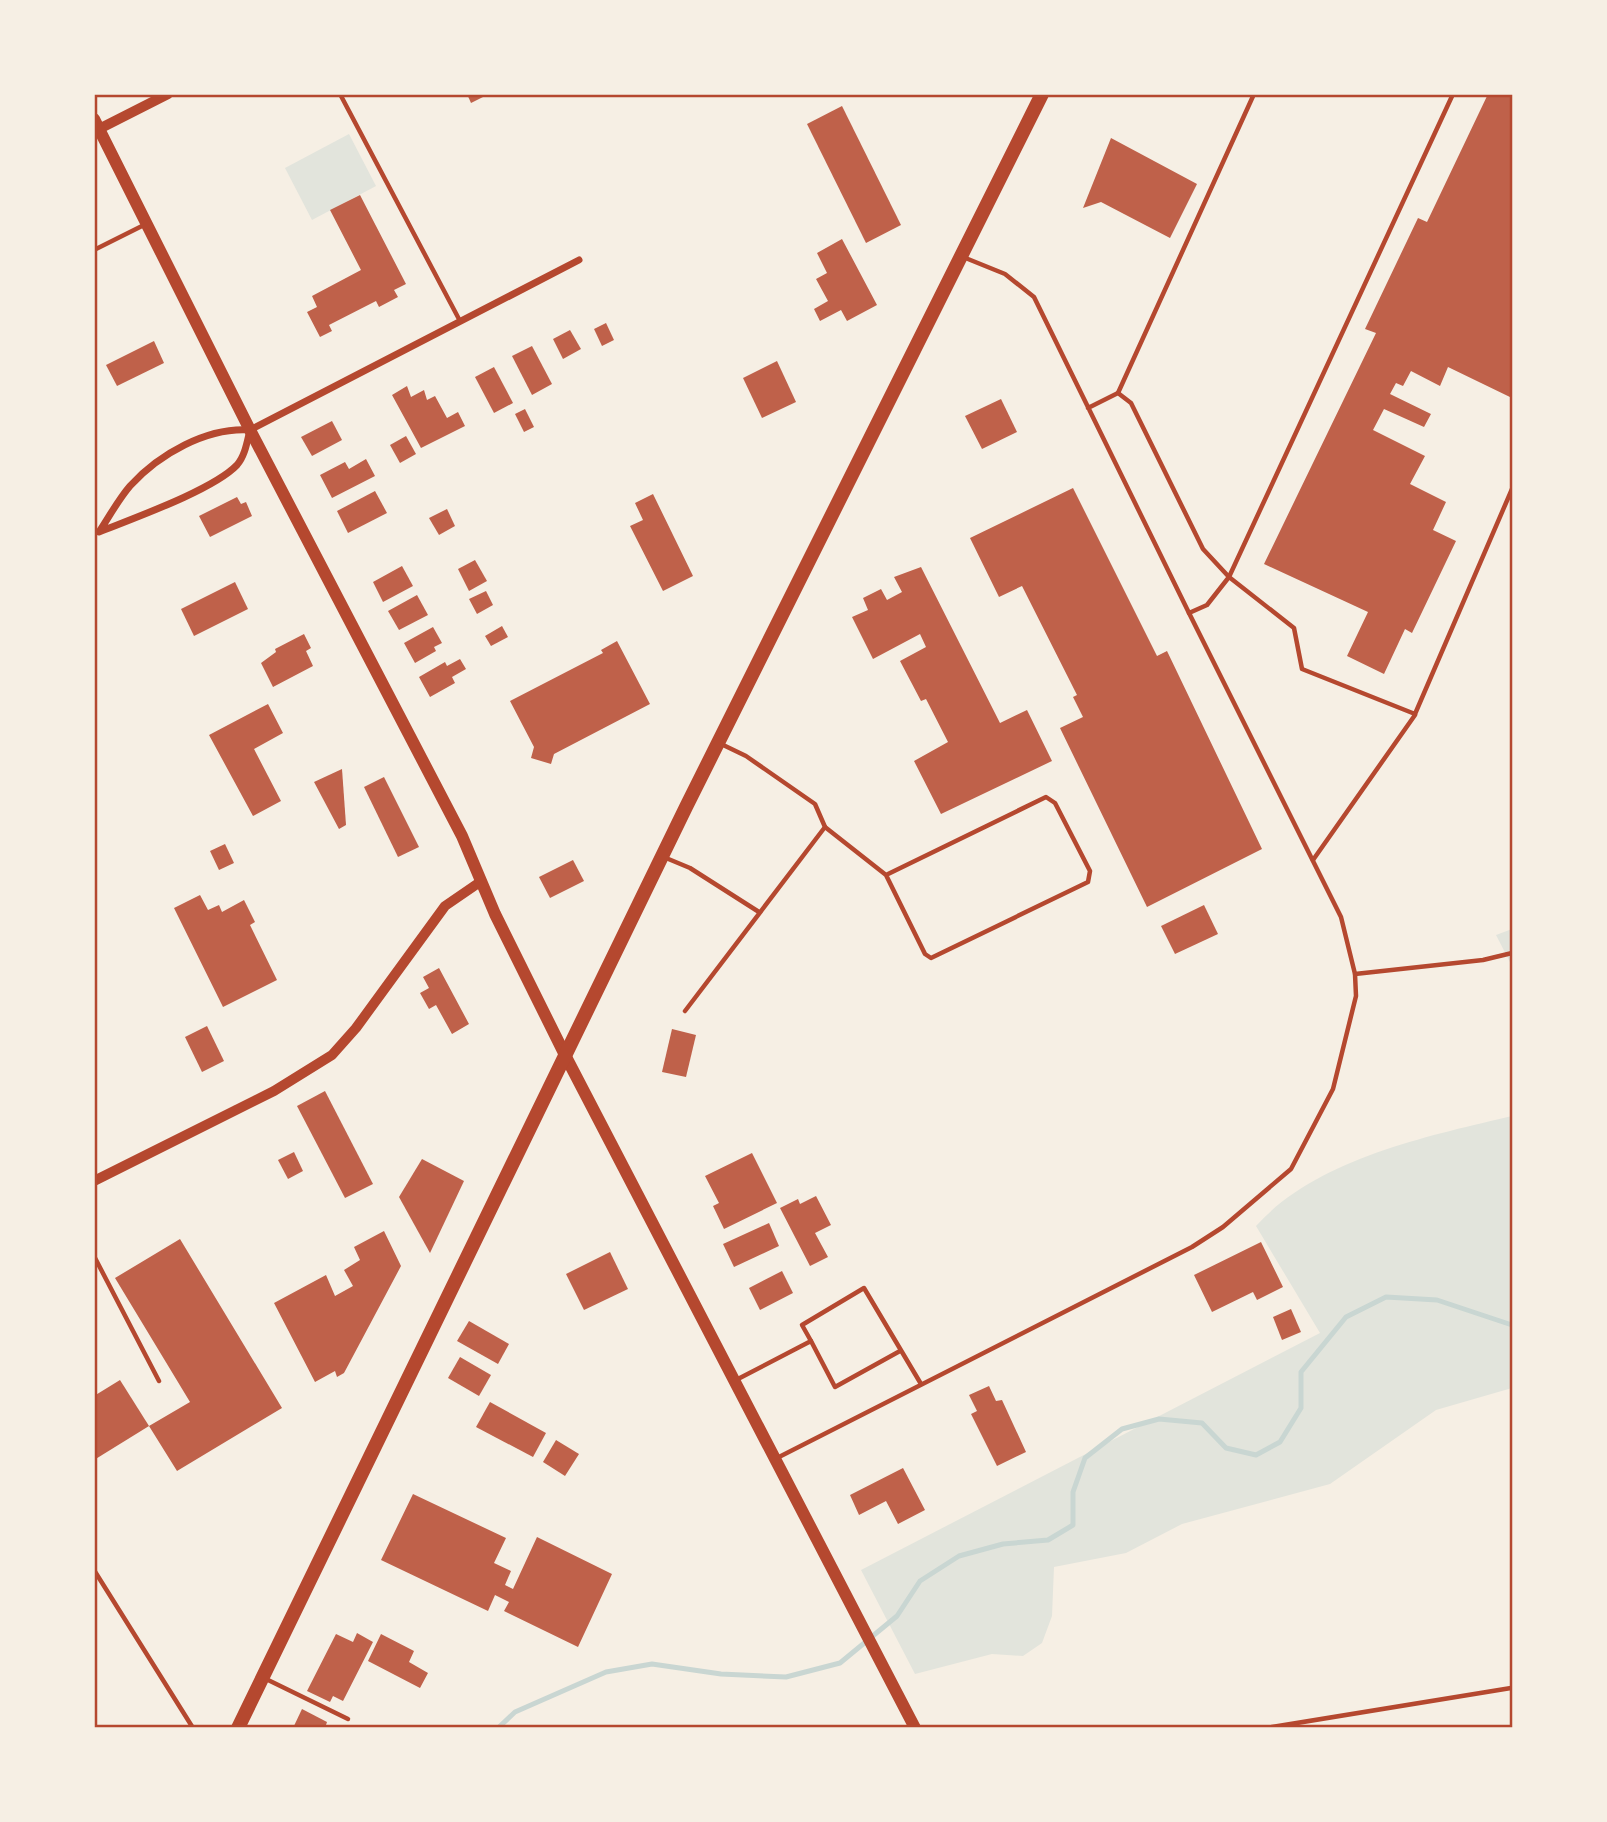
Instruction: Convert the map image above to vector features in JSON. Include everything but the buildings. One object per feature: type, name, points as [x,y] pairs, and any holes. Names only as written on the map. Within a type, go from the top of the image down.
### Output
[{"type":"main road","points":[[237,1727],[662,856],[1042,94]]},
{"type":"main road","points":[[96,126],[250,430],[462,836],[480,882],[565,1055],[915,1727]]},
{"type":"street","points":[[96,126],[168,94]]},
{"type":"street","points":[[97,534],[127,489],[175,450],[228,428],[250,430],[579,260]]},
{"type":"street","points":[[97,534],[175,501],[225,475],[243,458],[250,430]]},
{"type":"street","points":[[94,1181],[274,1091],[332,1055],[356,1028],[445,906],[480,882]]},
{"type":"lane","points":[[340,94],[460,321]]},
{"type":"lane","points":[[1088,408],[1118,393],[1254,94]]},
{"type":"lane","points":[[1189,613],[1207,605],[1229,577],[1453,94]]},
{"type":"lane","points":[[94,250],[147,223]]},
{"type":"lane","points":[[777,1459],[1192,1247],[1223,1227],[1291,1169],[1333,1089],[1356,996],[1355,974],[1341,917],[1034,298],[1005,274],[963,257]]},
{"type":"lane","points":[[1118,393],[1131,403],[1203,549],[1229,577],[1294,628],[1302,669],[1415,714]]},
{"type":"lane","points":[[1313,860],[1415,714],[1513,489]]},
{"type":"lane","points":[[719,742],[746,756],[815,804],[825,827],[886,876],[925,954],[931,958],[1088,882],[1090,871],[1055,803],[1046,797],[886,876]]},
{"type":"lane","points":[[685,1012],[825,827]]},
{"type":"lane","points":[[662,856],[691,869],[759,912]]},
{"type":"lane","points":[[1355,974],[1483,960],[1513,953]]},
{"type":"lane","points":[[94,1256],[159,1381]]},
{"type":"lane","points":[[900,1351],[835,1387],[802,1325],[864,1288],[921,1384]]},
{"type":"lane","points":[[735,1381],[811,1341]]},
{"type":"lane","points":[[94,1570],[194,1727]]},
{"type":"lane","points":[[262,1677],[348,1719]]},
{"type":"lane","points":[[1266,1727],[1511,1688]]},
{"type":"shaded area","points":[[349,134],[376,186],[312,220],[285,168]]},
{"type":"shaded area","points":[[1512,929],[1512,966],[1496,935]]},
{"type":"shaded area","points":[[1512,1116],[1512,1388],[1436,1410],[1330,1484],[1182,1524],[1126,1553],[1054,1567],[1052,1616],[1042,1643],[1023,1656],[992,1654],[915,1674],[861,1570],[1320,1333],[1256,1226],[1281,1203],[1310,1183],[1341,1167],[1410,1142]]},
{"type":"waterway","points":[[498,1728],[515,1712],[606,1672],[652,1664],[721,1674],[786,1677],[840,1663],[897,1616],[920,1581],[959,1556],[1003,1544],[1048,1540],[1073,1525],[1073,1492],[1085,1458],[1122,1429],[1159,1419],[1202,1423],[1226,1448],[1256,1455],[1280,1442],[1301,1408],[1301,1372],[1346,1317],[1386,1297],[1437,1300],[1512,1325]]}]
